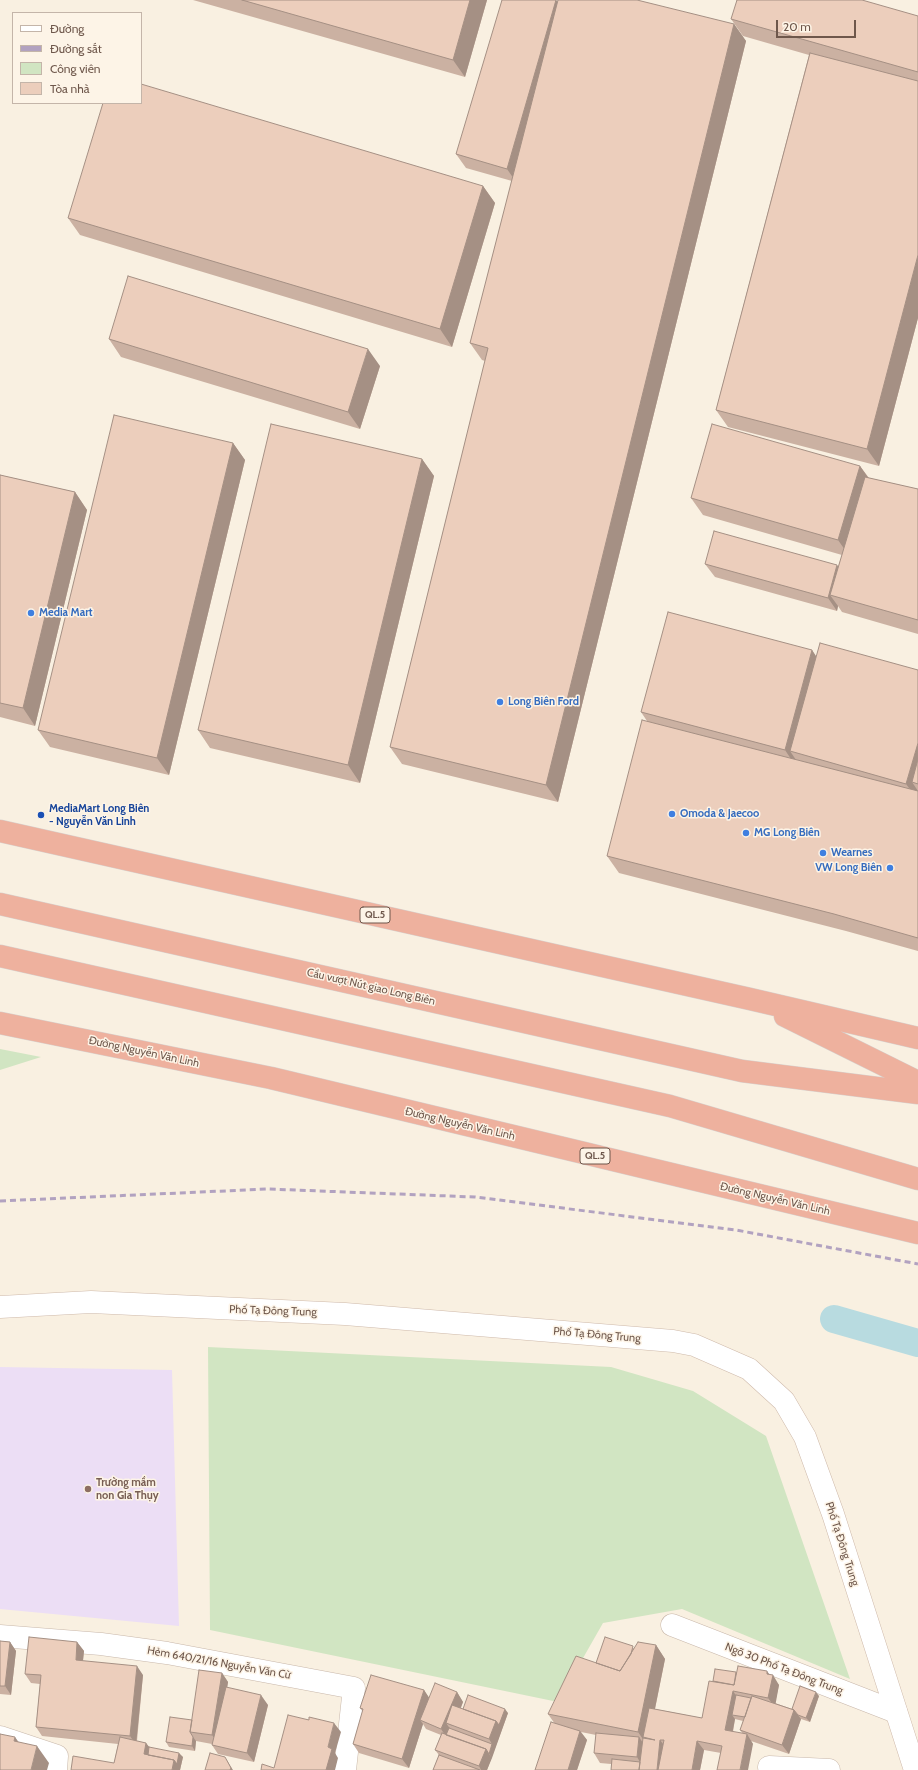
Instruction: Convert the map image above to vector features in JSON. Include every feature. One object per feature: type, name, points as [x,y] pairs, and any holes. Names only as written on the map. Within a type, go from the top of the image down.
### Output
[{"type":"highway","name":"QL.5","points":[[0,831],[750,998],[918,1038]]},
{"type":"highway","name":"Cầu vượt Nút giao Long Biên","points":[[0,904],[742,1071],[918,1093]]},
{"type":"highway","points":[[0,956],[670,1106],[918,1179]]},
{"type":"highway","points":[[750,998],[918,1082]]},
{"type":"highway","name":"Đường Nguyễn Văn Linh","points":[[0,1023],[271,1078],[918,1233]]},
{"type":"street","name":"Phố Tạ Đông Trung","points":[[0,1307],[91,1302],[345,1314],[665,1341],[694,1345],[750,1369],[784,1401],[805,1437],[833,1514],[915,1770]]},
{"type":"street","name":"Ngõ 30 Phố Tạ Đông Trung","points":[[672,1625],[896,1712]]},
{"type":"street","name":"Hẻm 640/21/16 Nguyễn Văn Cừ","points":[[0,1636],[101,1644],[167,1653],[354,1688],[345,1770]]},
{"type":"street","points":[[0,1737],[57,1756],[56,1770]]},
{"type":"street","points":[[769,1767],[829,1770]]},
{"type":"shaded area","name":"Trường mầm non Gia Thụy","points":[[0,1367],[172,1370],[179,1626],[0,1609]]},
{"type":"green space","points":[[0,1049],[41,1057],[0,1070]]},
{"type":"green space","points":[[208,1347],[611,1367],[693,1391],[766,1436],[850,1679],[682,1609],[603,1623],[558,1702],[210,1630]]},
{"type":"building","points":[[242,0],[470,0],[453,60]]},
{"type":"building","points":[[502,0],[556,0],[507,169],[456,154]]},
{"type":"building","points":[[558,0],[637,0],[734,24],[546,785],[390,747],[488,348],[470,343]]},
{"type":"building","points":[[737,0],[862,0],[918,16],[918,72],[731,19]]},
{"type":"building","points":[[810,53],[918,81],[918,255],[867,449],[716,410]]},
{"type":"building","points":[[142,84],[483,186],[440,329],[68,218],[103,104],[142,104]]},
{"type":"building","points":[[128,276],[368,349],[348,412],[109,339]]},
{"type":"building","points":[[114,415],[233,443],[157,758],[38,730]]},
{"type":"building","points":[[271,424],[422,459],[348,765],[198,730]]},
{"type":"building","points":[[712,424],[860,466],[838,540],[691,498]]},
{"type":"building","name":"Media Mart","points":[[0,475],[75,492],[23,708],[0,703]]},
{"type":"building","points":[[865,477],[918,489],[918,620],[830,595]]},
{"type":"building","points":[[714,531],[837,565],[828,598],[705,564]]},
{"type":"building","points":[[668,612],[812,650],[785,750],[641,712]]},
{"type":"building","points":[[820,643],[918,670],[918,743],[906,784],[790,751]]},
{"type":"building","points":[[642,720],[918,791],[918,938],[834,914],[607,856]]},
{"type":"building","points":[[918,759],[918,784],[912,782]]},
{"type":"building","points":[[29,1637],[77,1642],[76,1660],[137,1666],[130,1736],[36,1727],[41,1675],[25,1674]]},
{"type":"building","points":[[605,1637],[633,1646],[631,1654],[620,1671],[596,1663]]},
{"type":"building","points":[[0,1641],[10,1642],[5,1686],[0,1686]]},
{"type":"building","points":[[638,1642],[656,1645],[638,1732],[548,1714],[576,1656],[620,1671]]},
{"type":"building","points":[[738,1666],[767,1671],[767,1674],[773,1675],[768,1698],[733,1691],[725,1730],[747,1734],[740,1770],[717,1770],[722,1746],[697,1741],[692,1770],[658,1770],[664,1740],[660,1740],[657,1770],[639,1770],[643,1738],[655,1740],[643,1737],[649,1708],[702,1718],[709,1681],[734,1685]]},
{"type":"building","points":[[715,1669],[736,1672],[734,1685],[713,1681]]},
{"type":"building","points":[[199,1670],[222,1673],[212,1735],[190,1732]]},
{"type":"building","points":[[371,1675],[424,1690],[402,1759],[353,1744],[363,1709],[360,1708]]},
{"type":"building","points":[[435,1683],[457,1692],[441,1729],[420,1720]]},
{"type":"building","points":[[800,1686],[816,1692],[806,1718],[798,1715],[792,1709]]},
{"type":"building","points":[[226,1687],[261,1695],[247,1753],[212,1745]]},
{"type":"building","points":[[468,1695],[505,1709],[499,1725],[496,1721],[463,1709]]},
{"type":"building","points":[[736,1695],[751,1698],[745,1717],[732,1715]]},
{"type":"building","points":[[752,1696],[794,1710],[782,1745],[740,1730]]},
{"type":"building","points":[[452,1705],[496,1721],[489,1739],[446,1723]]},
{"type":"building","points":[[288,1715],[309,1720],[309,1717],[334,1723],[328,1747],[332,1749],[326,1770],[261,1770],[262,1764],[274,1768]]},
{"type":"building","points":[[170,1717],[192,1720],[190,1732],[193,1737],[192,1746],[166,1742]]},
{"type":"building","points":[[551,1722],[580,1731],[568,1770],[535,1770]]},
{"type":"building","points":[[449,1728],[492,1744],[489,1754],[486,1749],[446,1735]]},
{"type":"building","points":[[442,1733],[486,1749],[479,1766],[435,1750]]},
{"type":"building","points":[[596,1733],[639,1737],[637,1757],[594,1753]]},
{"type":"building","points":[[0,1734],[15,1737],[14,1741],[37,1746],[31,1770],[0,1770]]},
{"type":"building","points":[[120,1737],[146,1743],[144,1754],[174,1760],[172,1770],[71,1770],[73,1756],[114,1763]]},
{"type":"building","points":[[149,1747],[179,1753],[177,1764],[174,1760],[148,1755]]},
{"type":"building","points":[[210,1753],[225,1757],[231,1768],[230,1770],[205,1770]]},
{"type":"building","points":[[439,1755],[480,1770],[433,1770]]},
{"type":"building","points":[[612,1759],[640,1762],[639,1770],[611,1770]]},
{"type":"waterway","points":[[834,1319],[918,1343]]},
{"type":"railway","points":[[0,1201],[268,1189],[475,1197],[736,1230],[918,1264]]},
{"type":"place","name":"Media Mart","points":[[31,613]]},
{"type":"place","name":"Long Biên Ford","points":[[500,702]]},
{"type":"place","name":"Omoda & Jaecoo","points":[[672,814]]},
{"type":"place","name":"MediaMart Long Biên - Nguyễn Văn Linh","points":[[41,815]]},
{"type":"place","name":"MG Long Biên","points":[[746,833]]},
{"type":"place","name":"Wearnes","points":[[823,853]]},
{"type":"place","name":"VW Long Biên","points":[[890,868]]},
{"type":"place","name":"Trường mầm non Gia Thụy","points":[[88,1489]]}]
